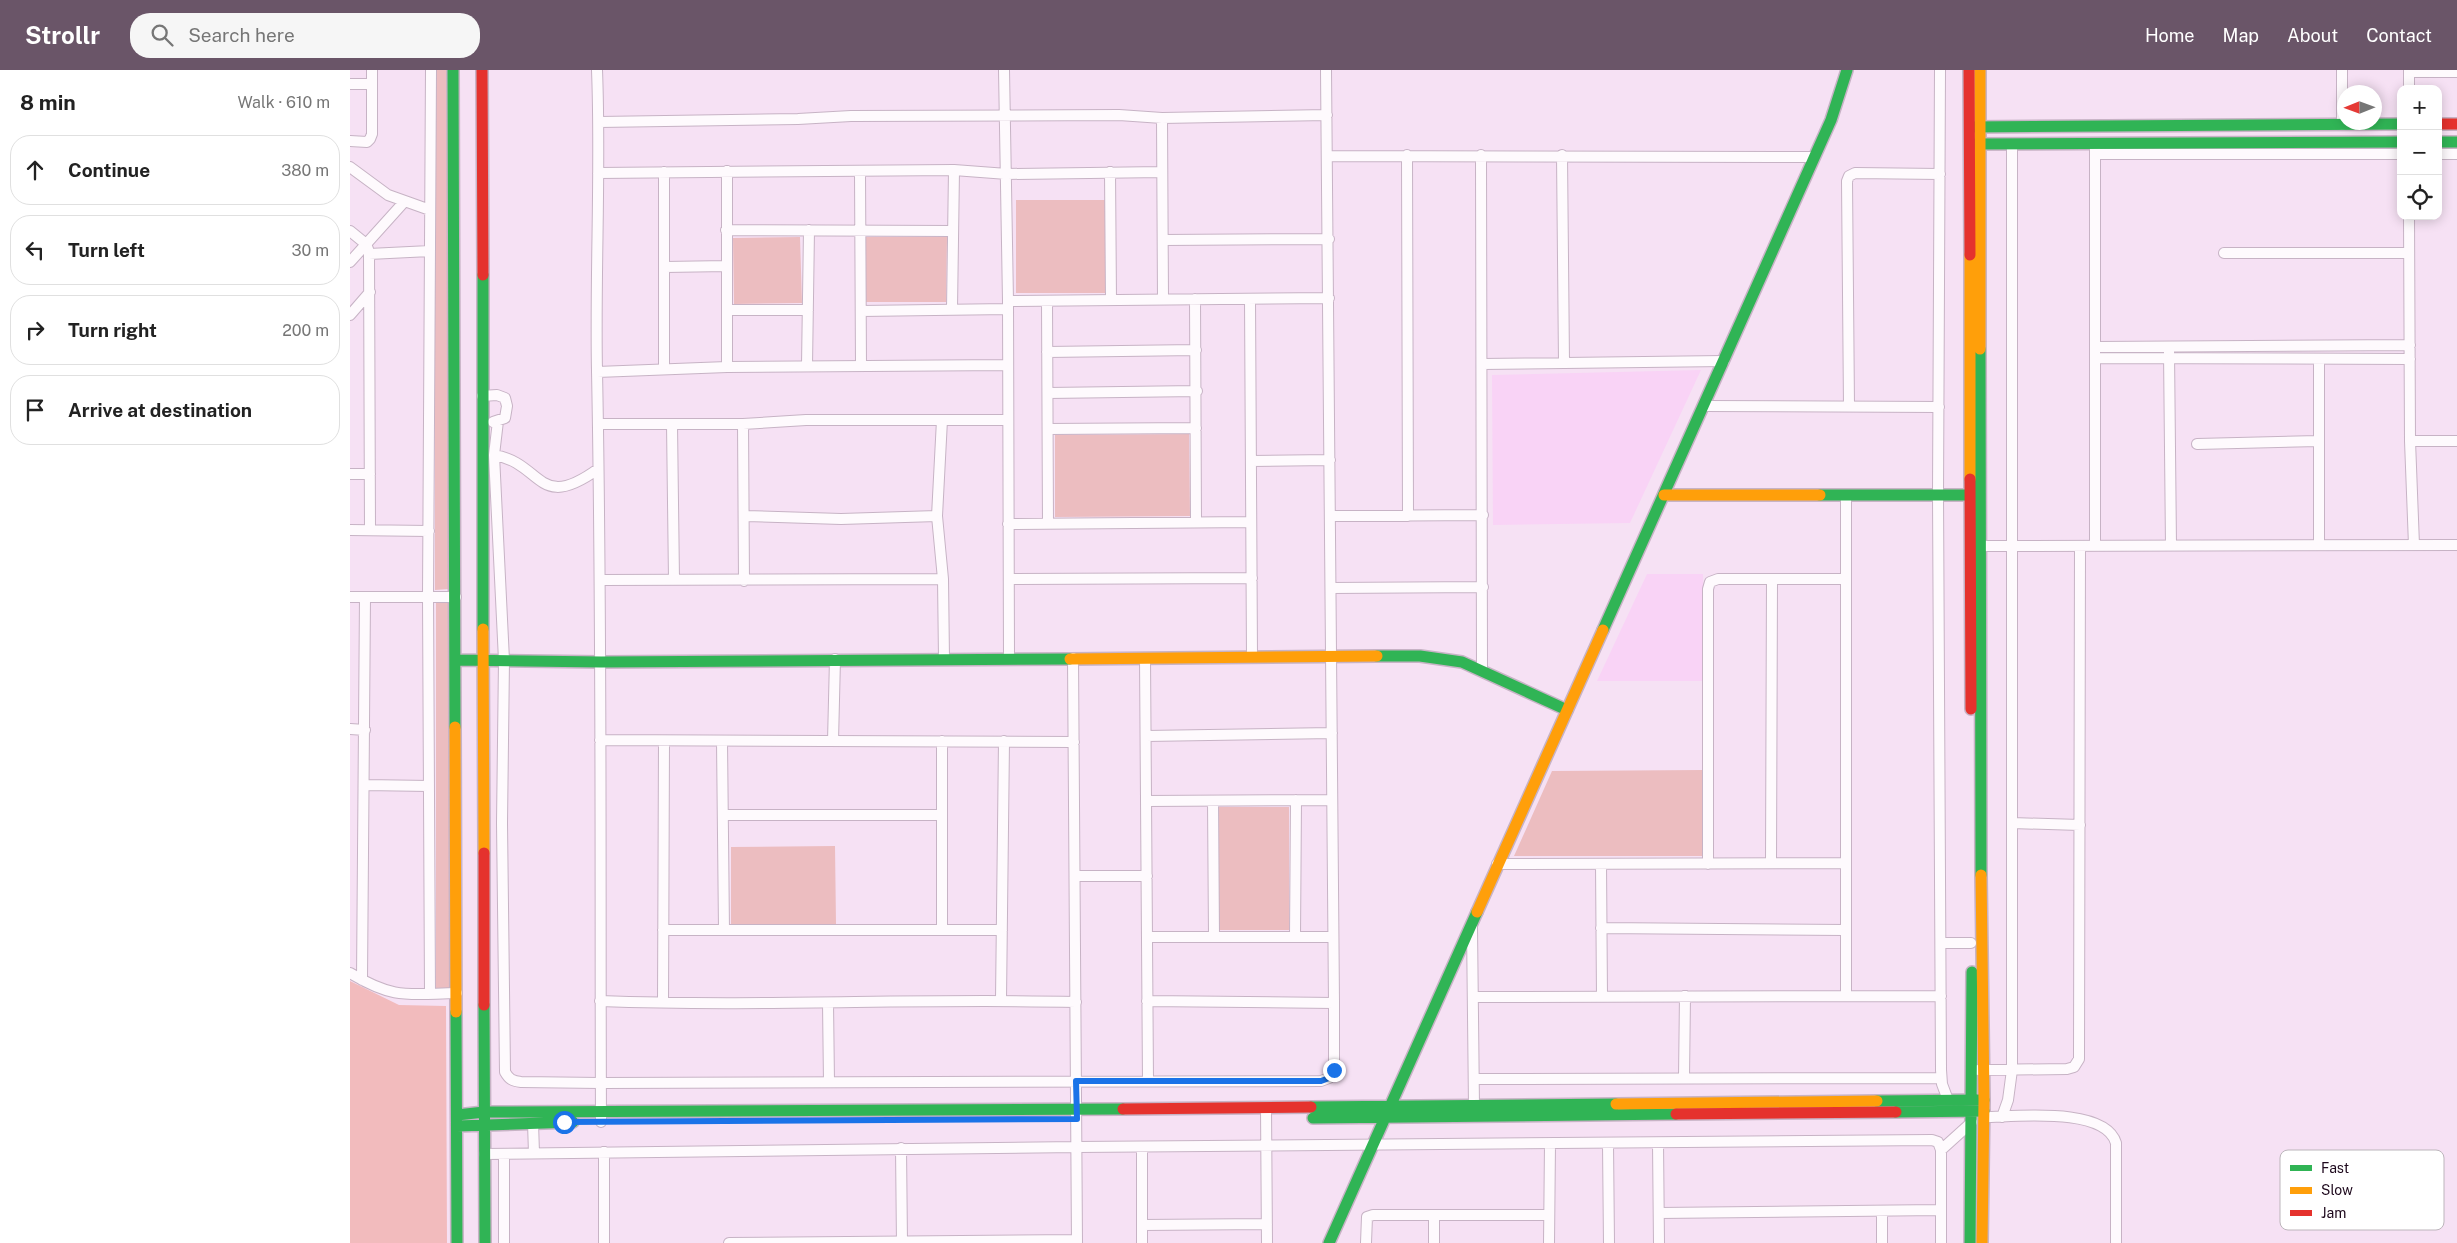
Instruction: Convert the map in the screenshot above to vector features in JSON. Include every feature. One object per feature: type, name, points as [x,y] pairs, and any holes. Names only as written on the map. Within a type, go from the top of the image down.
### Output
[{"type":"street","points":[[350,141],[366,142],[370,139],[372,70]]},
{"type":"street","points":[[430,994],[428,597],[431,70]]},
{"type":"street","points":[[454,70],[457,1243]]},
{"type":"street","points":[[482,70],[484,1243]]},
{"type":"street","points":[[596,70],[599,122],[597,372],[601,580],[600,1117]]},
{"type":"street","points":[[1004,70],[1007,174],[1009,659]]},
{"type":"street","points":[[498,421],[494,455],[504,660],[502,823],[505,1072],[512,1081],[600,1083],[1321,1081],[1329,1078],[1334,1070],[1334,1003],[1329,239],[1326,70]]},
{"type":"street","points":[[1329,1243],[1831,120],[1847,70]]},
{"type":"street","points":[[1940,70],[1938,495],[1941,1078],[1948,1100]]},
{"type":"street","points":[[1969,70],[1975,144],[1976,546],[1981,956],[1978,1070],[1972,1111],[1970,1243]]},
{"type":"street","points":[[1974,127],[1980,70]]},
{"type":"street","points":[[2342,70],[2342,85]]},
{"type":"street","points":[[2409,85],[2408,71],[2457,72]]},
{"type":"street","points":[[350,84],[372,84]]},
{"type":"street","points":[[599,122],[798,119],[851,116],[1004,117],[1120,115],[1162,118],[1327,115]]},
{"type":"street","points":[[1162,118],[1162,300]]},
{"type":"street","points":[[2382,124],[2397,124]]},
{"type":"street","points":[[2442,124],[2457,124]]},
{"type":"street","points":[[1974,127],[2337,125]]},
{"type":"street","points":[[2211,126],[2212,148]]},
{"type":"street","points":[[1975,144],[2012,144],[2095,149],[2212,148],[2397,142]]},
{"type":"street","points":[[2442,142],[2457,142]]},
{"type":"street","points":[[1975,144],[1970,495],[1976,546],[1972,943],[1978,1070],[1984,1109],[1982,1243]]},
{"type":"street","points":[[2002,1117],[2008,1100],[2012,1070],[2012,144]]},
{"type":"street","points":[[2212,148],[2397,154]]},
{"type":"street","points":[[2095,149],[2095,546]]},
{"type":"street","points":[[2442,154],[2457,154]]},
{"type":"street","points":[[1407,155],[1408,516]]},
{"type":"street","points":[[1481,155],[1482,670]]},
{"type":"street","points":[[1562,155],[1564,363]]},
{"type":"street","points":[[1328,156],[1814,157]]},
{"type":"street","points":[[350,167],[372,186],[404,202],[430,210]]},
{"type":"street","points":[[598,174],[954,170],[1007,174],[1162,172]]},
{"type":"street","points":[[952,309],[954,170]]},
{"type":"street","points":[[664,172],[664,369]]},
{"type":"street","points":[[727,172],[727,367]]},
{"type":"street","points":[[860,172],[861,366]]},
{"type":"street","points":[[1110,172],[1111,300]]},
{"type":"street","points":[[1849,406],[1847,181],[1849,176],[1855,174],[1940,174]]},
{"type":"street","points":[[350,262],[404,202]]},
{"type":"street","points":[[2409,220],[2410,441],[2414,545]]},
{"type":"street","points":[[726,230],[953,231]]},
{"type":"street","points":[[807,366],[809,230]]},
{"type":"street","points":[[350,231],[366,244],[369,254],[370,530]]},
{"type":"street","points":[[1163,240],[1329,239]]},
{"type":"street","points":[[369,254],[430,251]]},
{"type":"street","points":[[2224,252],[2409,253]]},
{"type":"street","points":[[665,267],[727,266]]},
{"type":"street","points":[[350,315],[370,292]]},
{"type":"street","points":[[861,311],[952,309],[1047,301],[1329,298]]},
{"type":"street","points":[[1196,299],[1196,522]]},
{"type":"street","points":[[1250,299],[1252,657]]},
{"type":"street","points":[[1047,301],[1048,524]]},
{"type":"street","points":[[727,310],[808,310]]},
{"type":"street","points":[[2096,347],[2410,345]]},
{"type":"street","points":[[2169,346],[2171,546]]},
{"type":"street","points":[[1047,352],[1196,350]]},
{"type":"street","points":[[2096,358],[2410,359]]},
{"type":"street","points":[[2319,359],[2319,545]]},
{"type":"street","points":[[1482,364],[1724,361]]},
{"type":"street","points":[[597,372],[727,367],[1008,365]]},
{"type":"street","points":[[1048,393],[1197,391]]},
{"type":"street","points":[[482,396],[505,398],[507,406],[505,418],[498,421],[482,422]]},
{"type":"street","points":[[1704,406],[1938,406]]},
{"type":"street","points":[[599,424],[743,424],[806,420],[1008,420]]},
{"type":"street","points":[[942,420],[937,516],[943,579],[944,659]]},
{"type":"street","points":[[672,424],[674,580]]},
{"type":"street","points":[[743,424],[744,581]]},
{"type":"street","points":[[1048,429],[1196,428]]},
{"type":"street","points":[[2197,444],[2318,441]]},
{"type":"street","points":[[2410,441],[2457,441]]},
{"type":"street","points":[[494,455],[506,457],[552,487],[573,485],[598,469]]},
{"type":"street","points":[[1251,461],[1330,460]]},
{"type":"street","points":[[350,474],[370,474]]},
{"type":"street","points":[[1664,495],[1970,495]]},
{"type":"street","points":[[1846,495],[1846,996]]},
{"type":"street","points":[[1331,516],[1483,515]]},
{"type":"street","points":[[745,516],[841,519],[937,516]]},
{"type":"street","points":[[1008,524],[1251,522]]},
{"type":"street","points":[[350,530],[429,530]]},
{"type":"street","points":[[1976,546],[2457,545]]},
{"type":"street","points":[[1978,1070],[2067,1068],[2074,1067],[2079,1060],[2080,546]]},
{"type":"street","points":[[1009,579],[1252,578]]},
{"type":"street","points":[[601,580],[943,579]]},
{"type":"street","points":[[1708,864],[1710,722],[1708,589],[1710,582],[1718,579],[1845,579]]},
{"type":"street","points":[[1771,864],[1772,579]]},
{"type":"street","points":[[1331,588],[1483,587]]},
{"type":"street","points":[[350,597],[456,597]]},
{"type":"street","points":[[362,980],[365,597]]},
{"type":"street","points":[[456,660],[601,662],[1252,657],[1443,658],[1482,670],[1567,710]]},
{"type":"street","points":[[729,1243],[1077,1241],[1076,876],[1073,658]]},
{"type":"street","points":[[1145,658],[1148,1080]]},
{"type":"street","points":[[833,741],[835,659]]},
{"type":"street","points":[[350,729],[365,730]]},
{"type":"street","points":[[1146,736],[1332,733]]},
{"type":"street","points":[[600,740],[1074,742]]},
{"type":"street","points":[[662,1003],[664,741]]},
{"type":"street","points":[[722,741],[724,930]]},
{"type":"street","points":[[942,741],[942,930]]},
{"type":"street","points":[[1002,1000],[1004,741]]},
{"type":"street","points":[[365,785],[429,786]]},
{"type":"street","points":[[1295,937],[1296,800]]},
{"type":"street","points":[[1146,801],[1332,800]]},
{"type":"street","points":[[1213,801],[1214,936]]},
{"type":"street","points":[[723,815],[942,814]]},
{"type":"street","points":[[2012,823],[2080,825]]},
{"type":"street","points":[[1497,864],[1845,863]]},
{"type":"street","points":[[1601,864],[1602,996]]},
{"type":"street","points":[[1076,876],[1147,876]]},
{"type":"street","points":[[1472,921],[1474,1106]]},
{"type":"street","points":[[1602,928],[1845,930]]},
{"type":"street","points":[[663,930],[1002,930]]},
{"type":"street","points":[[1147,937],[1333,936]]},
{"type":"street","points":[[1941,942],[1972,943]]},
{"type":"street","points":[[350,973],[380,990],[398,994],[457,993]]},
{"type":"street","points":[[1684,996],[1684,1078]]},
{"type":"street","points":[[1474,997],[1941,996]]},
{"type":"street","points":[[600,1001],[662,1003],[1002,1000],[1076,1002]]},
{"type":"street","points":[[1148,1001],[1334,1003]]},
{"type":"street","points":[[828,1003],[828,1082]]},
{"type":"street","points":[[1474,1079],[1941,1078]]},
{"type":"street","points":[[1457,1111],[1474,1106],[1948,1100],[1972,1111]]},
{"type":"street","points":[[457,1120],[600,1117],[1457,1111],[1972,1111],[1984,1109],[2002,1117],[2077,1118],[2099,1125],[2114,1136],[2116,1243]]},
{"type":"street","points":[[1941,1150],[1972,1111]]},
{"type":"street","points":[[1266,1113],[1267,1243]]},
{"type":"street","points":[[484,1118],[533,1123],[600,1117]]},
{"type":"street","points":[[533,1123],[534,1153]]},
{"type":"street","points":[[484,1154],[901,1148],[1373,1144],[1658,1144],[1932,1140],[1938,1142],[1941,1150],[1941,1243]]},
{"type":"street","points":[[1549,1243],[1550,1144]]},
{"type":"street","points":[[1608,1144],[1609,1243]]},
{"type":"street","points":[[1658,1144],[1660,1243]]},
{"type":"street","points":[[1142,1147],[1142,1243]]},
{"type":"street","points":[[901,1148],[902,1243]]},
{"type":"street","points":[[604,1152],[604,1243]]},
{"type":"street","points":[[504,1154],[504,1243]]},
{"type":"street","points":[[1659,1213],[1940,1210]]},
{"type":"street","points":[[1882,1211],[1882,1243]]},
{"type":"street","points":[[1366,1243],[1367,1217],[1372,1215],[1549,1215]]},
{"type":"street","points":[[1434,1216],[1434,1243]]},
{"type":"street","points":[[1142,1225],[1267,1224]]},
{"type":"shaded area","points":[[435,70],[447,70],[449,589],[435,590]]},
{"type":"shaded area","points":[[1016,200],[1106,200],[1106,293],[1016,293]]},
{"type":"shaded area","points":[[800,237],[802,303],[734,304],[733,238]]},
{"type":"shaded area","points":[[865,237],[947,237],[946,302],[865,302]]},
{"type":"shaded area","points":[[1701,370],[1630,523],[1493,525],[1492,375]]},
{"type":"shaded area","points":[[1189,434],[1190,516],[1055,517],[1055,435]]},
{"type":"shaded area","points":[[1647,574],[1703,574],[1704,681],[1597,681]]},
{"type":"shaded area","points":[[436,602],[449,602],[449,988],[436,988]]},
{"type":"shaded area","points":[[1703,770],[1702,856],[1514,856],[1552,771]]},
{"type":"shaded area","points":[[1219,807],[1289,807],[1289,930],[1219,930]]},
{"type":"shaded area","points":[[835,846],[836,924],[731,924],[731,847]]},
{"type":"shaded area","points":[[350,981],[399,1005],[446,1006],[447,1243],[350,1243]]},
{"type":"traffic: fast","points":[[453,70],[455,727]]},
{"type":"traffic: fast","points":[[1603,630],[1831,120],[1847,70]]},
{"type":"traffic: fast","points":[[1970,127],[2397,124]]},
{"type":"traffic: fast","points":[[1972,144],[2397,142]]},
{"type":"traffic: fast","points":[[2442,142],[2457,142]]},
{"type":"traffic: fast","points":[[483,275],[483,629]]},
{"type":"traffic: fast","points":[[1980,349],[1981,875]]},
{"type":"traffic: fast","points":[[1820,495],[1970,495]]},
{"type":"traffic: fast","points":[[1377,656],[1420,656],[1462,662],[1567,710]]},
{"type":"traffic: fast","points":[[456,660],[601,662],[1070,659]]},
{"type":"traffic: fast","points":[[1329,1243],[1477,912]]},
{"type":"traffic: fast","points":[[1970,1243],[1972,972]]},
{"type":"traffic: fast","points":[[484,1005],[485,1243]]},
{"type":"traffic: fast","points":[[456,1012],[457,1243]]},
{"type":"traffic: fast","points":[[1877,1101],[1984,1100]]},
{"type":"traffic: fast","points":[[1311,1107],[1616,1104]]},
{"type":"traffic: fast","points":[[457,1115],[484,1112],[1123,1109]]},
{"type":"traffic: fast","points":[[1896,1112],[1984,1111]]},
{"type":"traffic: fast","points":[[1313,1118],[1676,1114]]},
{"type":"traffic: fast","points":[[457,1126],[573,1122]]},
{"type":"traffic: slow","points":[[1980,70],[1980,349]]},
{"type":"traffic: slow","points":[[1970,255],[1970,479]]},
{"type":"traffic: slow","points":[[1664,495],[1820,495]]},
{"type":"traffic: slow","points":[[483,629],[484,853]]},
{"type":"traffic: slow","points":[[1477,912],[1603,630]]},
{"type":"traffic: slow","points":[[1070,659],[1377,656]]},
{"type":"traffic: slow","points":[[455,727],[456,1012]]},
{"type":"traffic: slow","points":[[1981,875],[1984,1100],[1982,1243]]},
{"type":"traffic: slow","points":[[1616,1104],[1877,1101]]},
{"type":"traffic: jam","points":[[482,70],[483,275]]},
{"type":"traffic: jam","points":[[1969,70],[1970,255]]},
{"type":"traffic: jam","points":[[2442,124],[2457,124]]},
{"type":"traffic: jam","points":[[1970,479],[1971,709]]},
{"type":"traffic: jam","points":[[484,853],[484,1005]]},
{"type":"traffic: jam","points":[[1123,1109],[1311,1107]]},
{"type":"traffic: jam","points":[[1676,1114],[1896,1112]]},
{"type":"route","points":[[564,1122],[1077,1119],[1076,1081],[1321,1081],[1329,1078],[1334,1070]]}]
